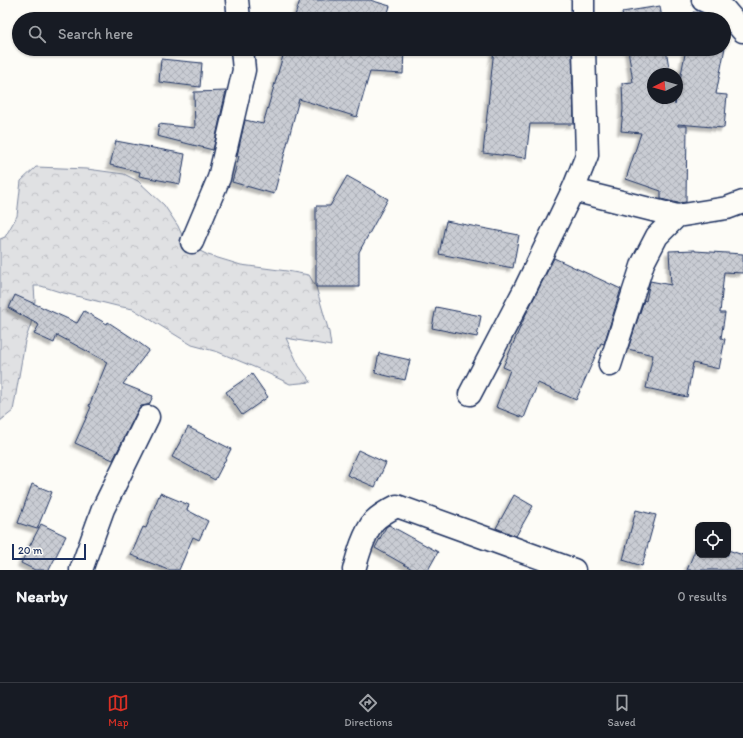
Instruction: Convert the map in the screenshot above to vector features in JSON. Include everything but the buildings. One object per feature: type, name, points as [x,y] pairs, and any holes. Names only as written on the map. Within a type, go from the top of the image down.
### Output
[{"type":"street","points":[[237,0],[238,12]]},
{"type":"street","points":[[583,0],[583,12]]},
{"type":"street","points":[[703,0],[724,9],[727,12]]},
{"type":"street","points":[[731,17],[743,31]]},
{"type":"street","points":[[192,242],[219,178],[244,70],[243,56]]},
{"type":"street","points":[[470,394],[526,287],[573,190],[588,155],[584,56]]},
{"type":"street","points":[[573,190],[677,216],[727,208],[743,202]]},
{"type":"street","points":[[610,365],[643,263],[657,236],[677,216]]},
{"type":"street","points":[[81,570],[103,509],[148,417]]},
{"type":"street","points":[[354,570],[364,539],[374,522],[386,511],[397,506],[574,570]]},
{"type":"green space","points":[[36,167],[87,169],[124,174],[138,181],[164,205],[178,226],[186,244],[208,255],[241,265],[309,275],[316,287],[329,332],[331,346],[286,338],[299,366],[311,382],[290,384],[218,352],[192,345],[133,309],[60,292],[41,286],[34,286],[35,301],[31,324],[25,341],[13,411],[0,421],[0,239],[5,237],[17,216],[21,181]]}]
